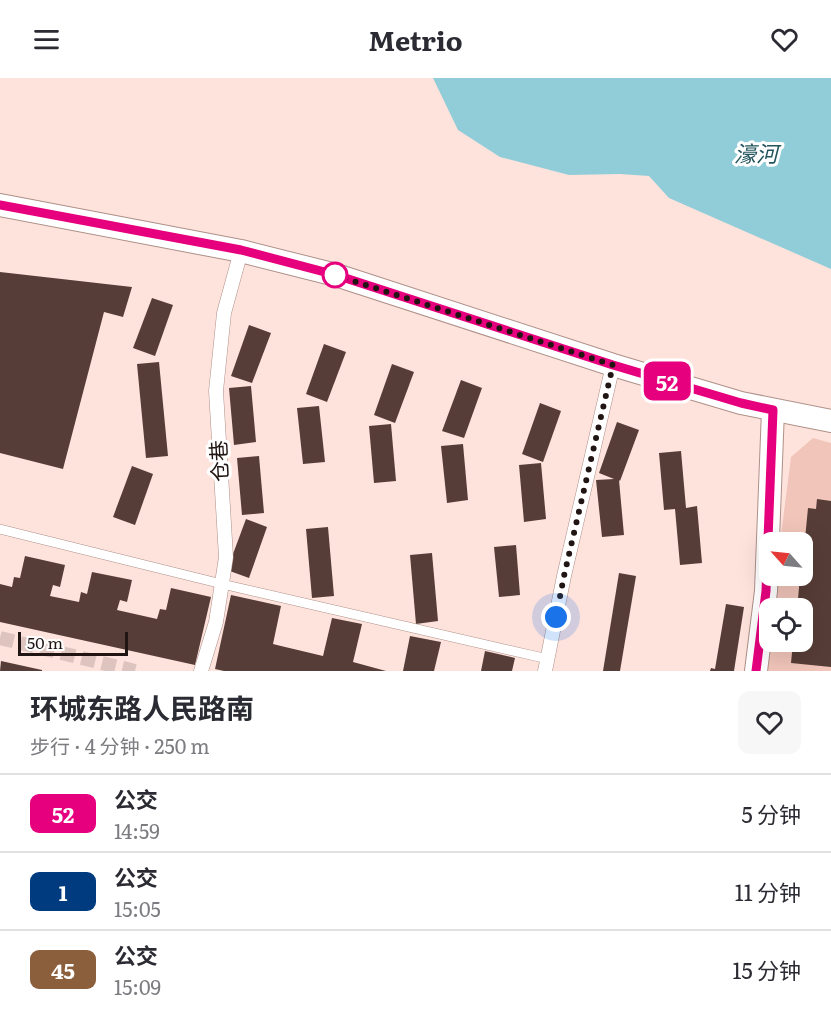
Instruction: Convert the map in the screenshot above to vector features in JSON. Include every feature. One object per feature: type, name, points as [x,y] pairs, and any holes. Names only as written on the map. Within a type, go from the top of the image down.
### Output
[{"type":"street","points":[[0,205],[241,250],[336,275],[613,365],[741,403],[831,421]]},
{"type":"street","name":"仓巷","points":[[201,671],[216,622],[226,557],[216,391],[224,313],[241,250]]},
{"type":"street","points":[[547,665],[564,576],[613,365]]},
{"type":"street","points":[[756,671],[766,591],[773,410]]},
{"type":"lane","points":[[0,529],[547,665]]},
{"type":"shaded area","points":[[813,438],[831,443],[831,671],[764,671],[768,652],[813,652],[813,598],[773,598],[775,586],[813,586],[813,532],[781,532],[791,457]]},
{"type":"water","name":"濠河","points":[[433,78],[831,78],[831,269],[669,198],[649,176],[569,175],[500,157],[458,130]]},
{"type":"building","points":[[0,272],[132,287],[123,317],[104,312],[63,469],[0,453]]},
{"type":"building","points":[[152,298],[173,305],[155,356],[133,348]]},
{"type":"building","points":[[249,325],[271,333],[252,383],[231,376]]},
{"type":"building","points":[[324,344],[346,352],[327,402],[306,394]]},
{"type":"building","points":[[159,362],[168,456],[146,458],[137,364]]},
{"type":"building","points":[[392,364],[414,372],[395,423],[374,415]]},
{"type":"building","points":[[461,380],[482,388],[464,438],[442,431]]},
{"type":"building","points":[[251,386],[256,442],[234,445],[229,388]]},
{"type":"building","points":[[540,403],[561,411],[543,462],[522,454]]},
{"type":"building","points":[[319,406],[325,462],[303,464],[297,408]]},
{"type":"building","points":[[617,422],[639,430],[619,480],[624,535],[602,537],[596,480],[614,479],[599,473]]},
{"type":"building","points":[[391,424],[396,481],[374,483],[369,426]]},
{"type":"building","points":[[463,444],[468,500],[447,503],[441,446]]},
{"type":"building","points":[[681,451],[686,508],[697,506],[702,563],[680,565],[675,509],[664,510],[659,453]]},
{"type":"building","points":[[259,456],[264,513],[242,515],[237,458]]},
{"type":"building","points":[[541,463],[546,519],[524,522],[519,465]]},
{"type":"building","points":[[132,466],[153,474],[135,525],[113,517]]},
{"type":"building","points":[[817,499],[831,501],[831,667],[791,663],[792,652],[813,652],[813,598],[798,598],[799,586],[813,586],[813,532],[806,532],[808,508],[816,509]]},
{"type":"building","points":[[246,519],[267,527],[249,578],[227,570]]},
{"type":"building","points":[[328,527],[334,596],[312,598],[306,529]]},
{"type":"building","points":[[516,545],[520,595],[499,597],[494,547]]},
{"type":"building","points":[[432,553],[438,621],[416,624],[410,555]]},
{"type":"building","points":[[25,556],[65,565],[60,587],[53,585],[50,596],[79,602],[81,592],[87,594],[92,572],[132,580],[127,602],[120,600],[117,610],[157,619],[160,609],[166,610],[171,588],[211,597],[195,665],[0,622],[0,584],[12,587],[14,577],[20,578]]},
{"type":"building","points":[[619,573],[636,576],[620,671],[603,671]]},
{"type":"building","points":[[231,595],[281,606],[273,644],[323,656],[332,618],[362,624],[353,662],[386,671],[224,671],[215,669]]},
{"type":"building","points":[[726,604],[744,607],[734,671],[710,671],[711,668],[715,669]]},
{"type":"building","points":[[410,636],[441,642],[434,671],[403,671]]},
{"type":"building","points":[[485,651],[515,658],[512,671],[481,671]]},
{"type":"building","points":[[1,661],[42,670],[42,671],[0,671]]},
{"type":"tunnel","points":[[0,638],[135,671]]},
{"type":"bus line","name":"52","points":[[0,205],[241,250],[336,275],[613,365],[741,403],[773,410],[766,591],[756,671]]},
{"type":"route","points":[[335,275],[613,365],[556,617]]}]
